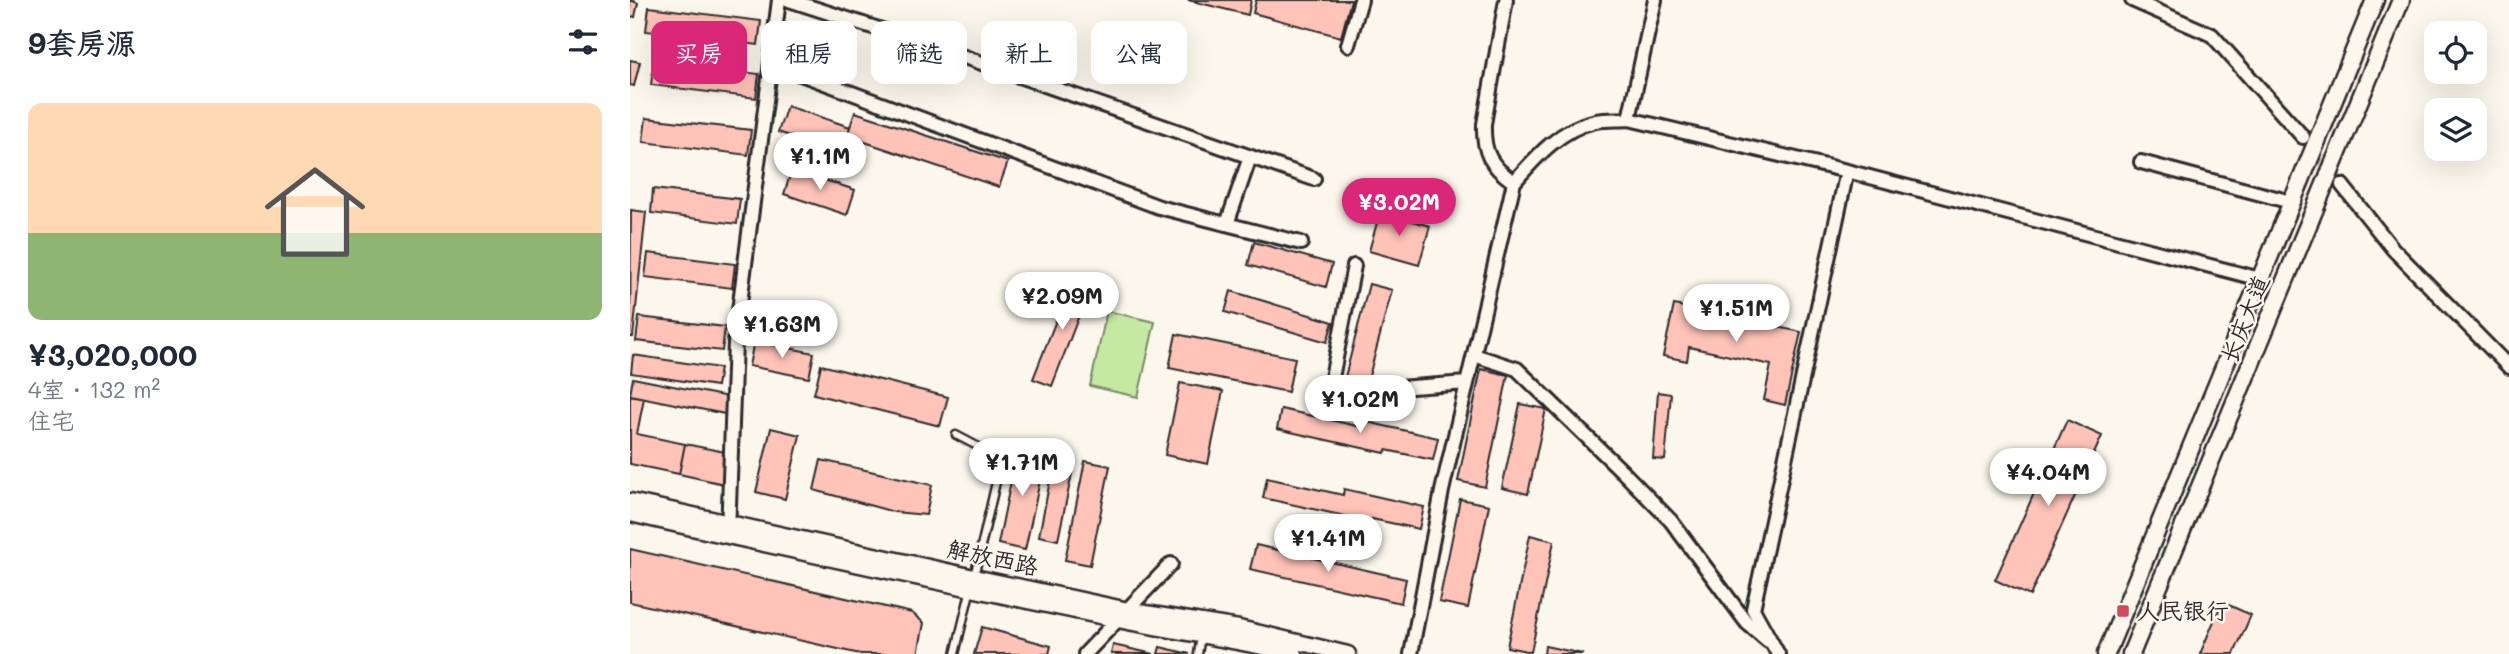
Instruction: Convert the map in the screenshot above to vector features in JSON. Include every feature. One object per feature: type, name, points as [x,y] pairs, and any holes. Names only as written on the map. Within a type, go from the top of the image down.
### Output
[{"type":"main road","name":"长庆大道","points":[[2106,654],[2375,0]]},
{"type":"main road","name":"长庆大道","points":[[2131,654],[2401,0]]},
{"type":"street","points":[[776,21],[779,0]]},
{"type":"street","points":[[789,0],[966,58],[1314,179]]},
{"type":"street","points":[[1348,45],[1361,0]]},
{"type":"street","points":[[1506,0],[1484,124],[1484,141],[1489,158],[1499,172],[1514,182]]},
{"type":"street","points":[[1629,119],[1655,0]]},
{"type":"street","points":[[2132,0],[2212,35],[2303,137]]},
{"type":"street","points":[[728,530],[735,342],[768,84]]},
{"type":"street","points":[[828,84],[1159,207],[1301,243]]},
{"type":"street","points":[[1411,654],[1442,491],[1514,182],[1536,157],[1562,134],[1595,121],[1629,119],[1847,171],[2260,279]]},
{"type":"street","points":[[1227,224],[1250,157]]},
{"type":"street","points":[[2141,162],[2291,202]]},
{"type":"street","points":[[1776,650],[1753,609],[1847,171]]},
{"type":"street","points":[[2342,185],[2393,248],[2509,367]]},
{"type":"street","points":[[1354,266],[1329,393],[1467,383]]},
{"type":"street","points":[[1474,355],[1517,369],[1623,472],[1671,521],[1747,623],[1776,650]]},
{"type":"street","name":"解放西路","points":[[630,501],[728,530]]},
{"type":"street","name":"解放西路","points":[[630,514],[728,530],[1295,654]]},
{"type":"street","points":[[1085,654],[1171,564]]},
{"type":"street","name":"解放西路","points":[[1122,615],[1239,628],[1348,654]]},
{"type":"lane","points":[[955,654],[1000,465],[994,455],[956,435]]},
{"type":"lane","points":[[1198,654],[1202,634]]},
{"type":"green space","points":[[1107,311],[1155,322],[1138,397],[1090,386]]},
{"type":"building","points":[[630,0],[638,3],[635,17],[630,16]]},
{"type":"building","points":[[1188,0],[1251,0],[1248,15]]},
{"type":"building","points":[[1256,0],[1351,0],[1341,37],[1253,13]]},
{"type":"building","points":[[649,7],[761,21],[758,45],[747,44],[747,21],[651,21],[651,32],[646,31]]},
{"type":"building","points":[[630,60],[640,62],[634,86],[630,85]]},
{"type":"building","points":[[747,73],[759,74],[756,98],[651,85],[747,84]]},
{"type":"building","points":[[787,106],[850,127],[841,153],[778,132]]},
{"type":"building","points":[[855,112],[1008,162],[999,187],[847,136]]},
{"type":"building","points":[[646,118],[751,130],[748,155],[643,142]]},
{"type":"building","points":[[792,169],[855,190],[847,215],[784,194]]},
{"type":"building","points":[[653,189],[740,199],[737,224],[651,213]]},
{"type":"building","points":[[631,210],[646,212],[633,337],[630,337]]},
{"type":"building","points":[[1380,212],[1430,226],[1419,265],[1369,251]]},
{"type":"building","points":[[1254,242],[1332,264],[1326,287],[1248,265]]},
{"type":"building","points":[[648,253],[735,264],[732,288],[645,277]]},
{"type":"building","points":[[1073,277],[1091,284],[1052,386],[1033,379]]},
{"type":"building","points":[[1369,284],[1392,290],[1367,384],[1345,377]]},
{"type":"building","points":[[1231,291],[1333,322],[1327,342],[1225,312]]},
{"type":"building","points":[[1674,305],[1801,332],[1785,405],[1764,400],[1771,365],[1689,347],[1687,361],[1663,356]]},
{"type":"building","points":[[639,317],[725,327],[722,351],[636,341]]},
{"type":"building","points":[[1176,334],[1295,358],[1288,392],[1169,368]]},
{"type":"building","points":[[754,341],[814,353],[809,378],[749,366]]},
{"type":"building","points":[[633,355],[720,368],[717,386],[631,373]]},
{"type":"building","points":[[821,365],[948,397],[940,426],[814,394]]},
{"type":"building","points":[[1481,369],[1508,375],[1485,487],[1458,481]]},
{"type":"building","points":[[633,378],[728,397],[725,414],[630,395]]},
{"type":"building","points":[[1180,383],[1223,391],[1208,464],[1165,455]]},
{"type":"building","points":[[1658,392],[1671,394],[1665,460],[1653,459]]},
{"type":"building","points":[[630,395],[644,398],[637,434],[685,444],[679,474],[630,464]]},
{"type":"building","points":[[1520,404],[1546,409],[1528,494],[1502,488]]},
{"type":"building","points":[[1281,409],[1357,426],[1358,420],[1438,438],[1433,460],[1386,450],[1385,453],[1277,429]]},
{"type":"building","points":[[2067,420],[2102,436],[2030,596],[1995,580]]},
{"type":"building","points":[[771,428],[800,435],[785,499],[756,492]]},
{"type":"building","points":[[685,444],[730,453],[724,484],[679,474]]},
{"type":"building","points":[[1018,447],[1046,453],[1025,550],[998,544]]},
{"type":"building","points":[[1055,455],[1075,459],[1058,540],[1039,536]]},
{"type":"building","points":[[821,460],[932,485],[926,515],[894,512],[814,490]]},
{"type":"building","points":[[1085,461],[1110,466],[1090,565],[1065,560]]},
{"type":"building","points":[[1267,478],[1343,495],[1344,489],[1424,507],[1419,529],[1372,519],[1372,522],[1263,498]]},
{"type":"building","points":[[1460,499],[1489,505],[1468,608],[1439,602]]},
{"type":"building","points":[[1530,535],[1554,541],[1531,652],[1507,647]]},
{"type":"building","points":[[1256,545],[1406,579],[1401,603],[1250,569]]},
{"type":"building","points":[[630,549],[912,613],[924,623],[918,654],[860,654],[630,602]]},
{"type":"building","points":[[2222,602],[2251,615],[2234,654],[2200,654]]},
{"type":"building","points":[[982,627],[1051,646],[1049,654],[974,654]]},
{"type":"building","points":[[1113,645],[1154,654],[1111,654]]},
{"type":"building","points":[[1545,646],[1583,654],[1544,654]]},
{"type":"building","points":[[1160,647],[1190,654],[1158,654]]},
{"type":"tunnel","points":[[2309,144],[2342,185]]},
{"type":"place","name":"人民银行","points":[[2123,611]]}]
